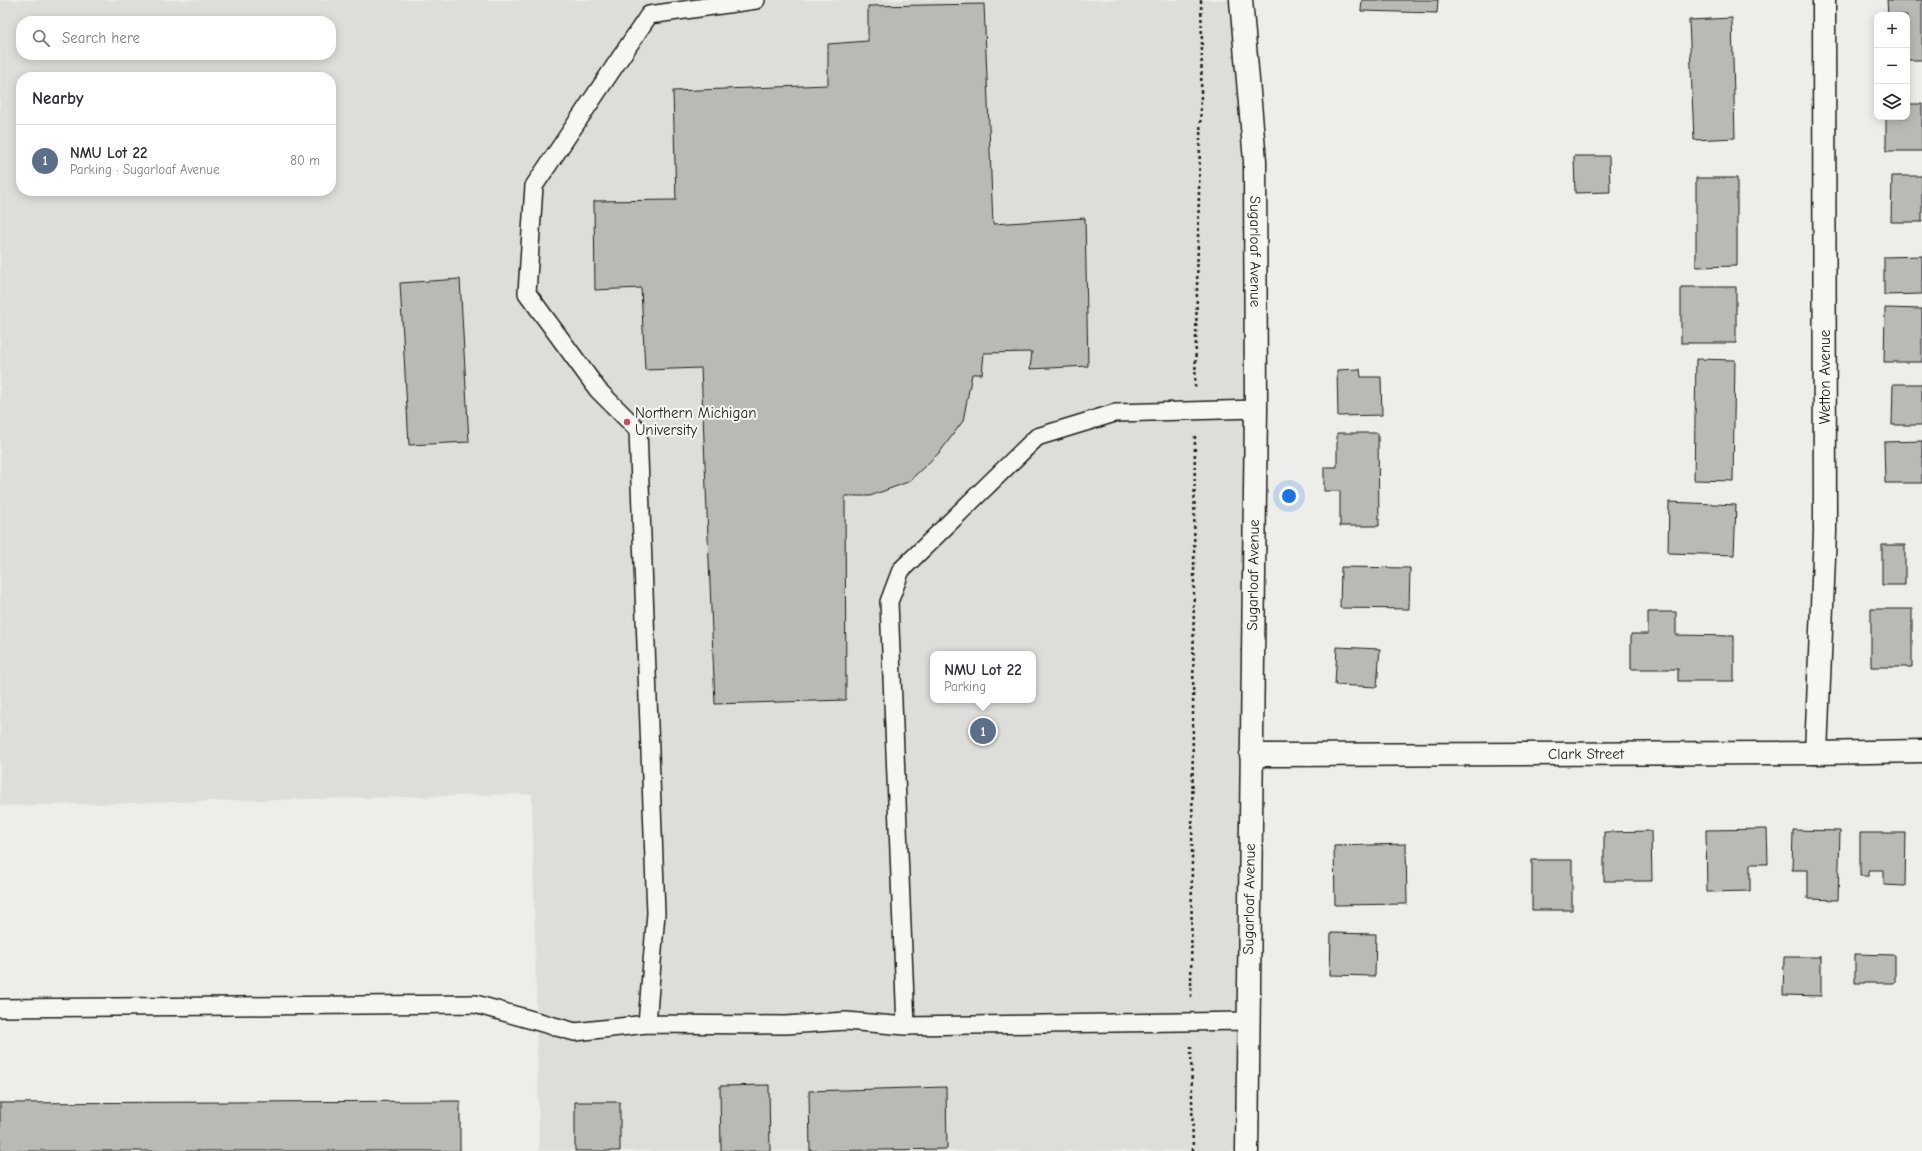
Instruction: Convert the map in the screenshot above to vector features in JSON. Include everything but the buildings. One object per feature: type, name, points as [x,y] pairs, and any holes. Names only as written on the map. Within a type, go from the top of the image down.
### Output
[{"type":"street","name":"Sugarloaf Avenue","points":[[1241,0],[1255,161],[1256,409],[1247,1151]]},
{"type":"street","name":"Wetton Avenue","points":[[1816,753],[1826,532],[1824,0]]},
{"type":"street","name":"Clark Street","points":[[1251,755],[1816,753],[1922,751]]},
{"type":"lane","points":[[647,1024],[656,913],[638,430],[598,390],[527,293],[534,186],[649,15],[756,0]]},
{"type":"lane","points":[[906,1026],[889,602],[902,570],[1037,437],[1115,413],[1256,409]]},
{"type":"lane","points":[[0,1008],[475,1004],[575,1032],[647,1024],[786,1025],[846,1021],[906,1026],[1248,1021]]},
{"type":"path","points":[[1193,1151],[1191,1022],[1194,411],[1202,44],[1201,0]]},
{"type":"shaded area","name":"Northern Michigan University","points":[[0,0],[1241,0],[1255,161],[1254,1151],[539,1151],[532,794],[0,806]]},
{"type":"place","name":"Northern Michigan University","points":[[627,422]]},
{"type":"place","name":"NMU Lot 22","points":[[983,731]]}]
